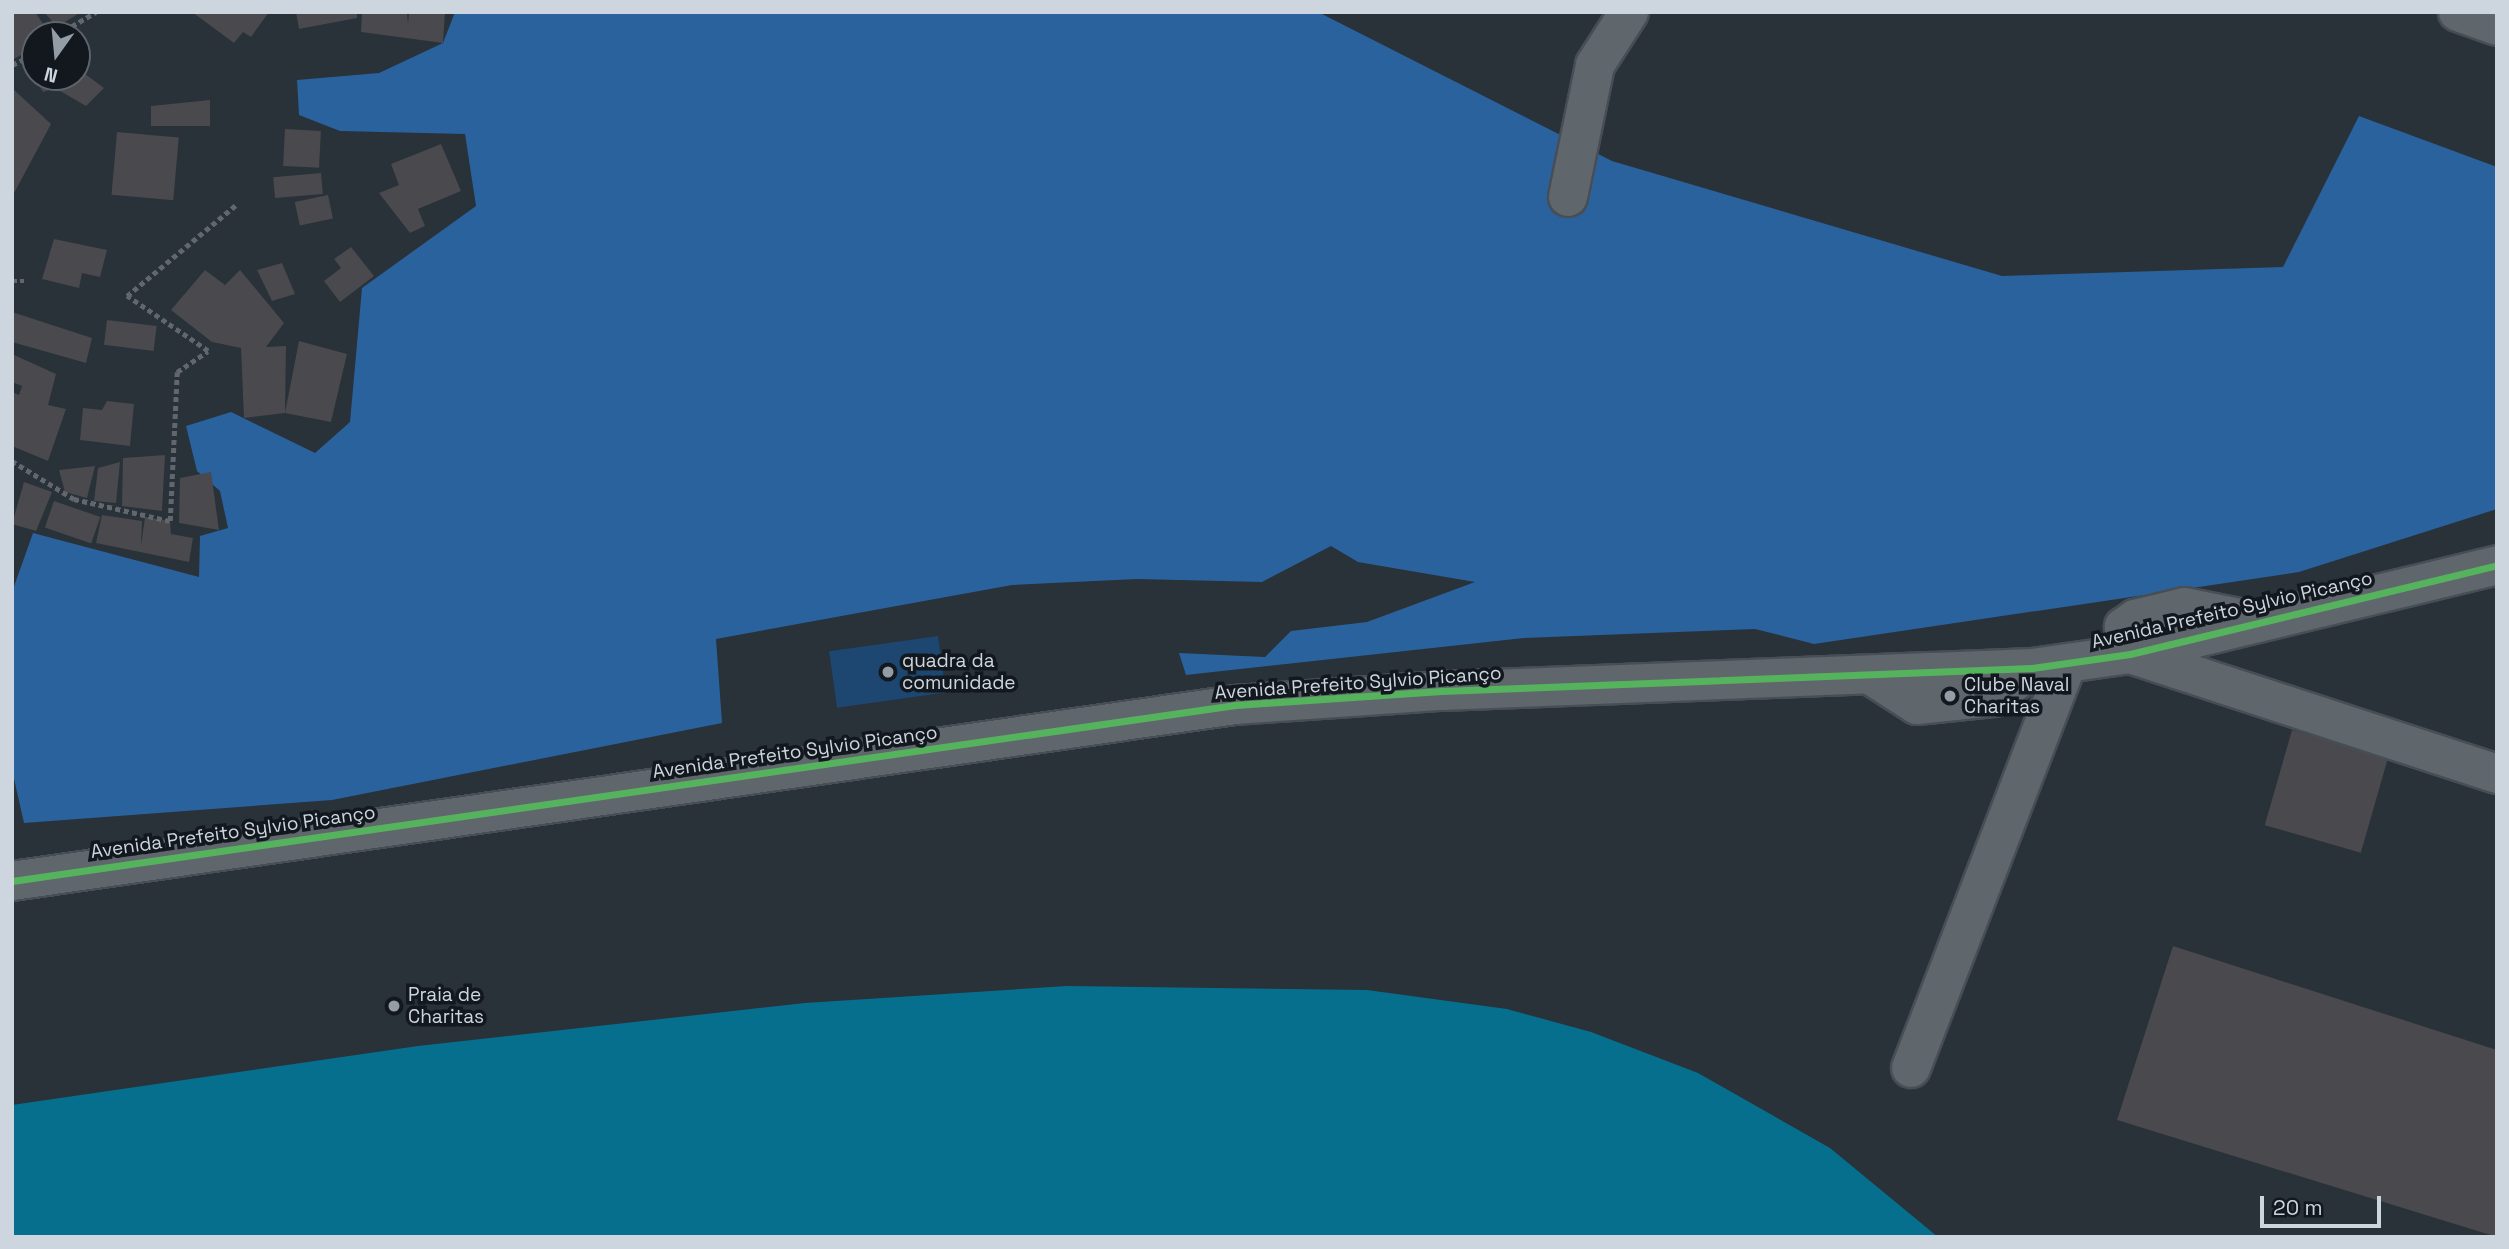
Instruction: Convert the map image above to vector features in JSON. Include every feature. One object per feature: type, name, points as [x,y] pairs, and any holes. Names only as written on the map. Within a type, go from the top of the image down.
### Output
[{"type":"street","points":[[1568,197],[1595,65],[1629,12]]},
{"type":"street","points":[[2458,12],[2497,26]]},
{"type":"street","name":"Avenida Prefeito Sylvio Picanço","points":[[12,881],[1235,705],[1442,691],[1875,678],[2050,666],[2130,654],[2252,621],[2497,565]]},
{"type":"street","points":[[2130,654],[2497,774]]},
{"type":"street","points":[[1911,1068],[2050,666]]},
{"type":"path","points":[[81,21],[96,12]]},
{"type":"path","points":[[12,461],[74,499],[170,521],[177,372],[208,351],[127,296],[237,204]]},
{"type":"path","points":[[12,281],[24,281]]},
{"type":"shaded area","points":[[455,12],[1318,12],[1612,161],[2002,276],[2283,267],[2359,116],[2497,167],[2497,509],[2299,572],[1814,644],[1755,629],[1524,638],[1186,675],[1179,653],[1265,657],[1291,631],[1367,622],[1475,582],[1358,562],[1331,546],[1262,582],[1137,579],[1012,585],[716,639],[722,723],[332,800],[24,823],[12,770],[12,592],[33,533],[199,577],[200,536],[228,528],[220,491],[197,471],[186,426],[231,412],[315,453],[350,422],[362,288],[476,206],[465,134],[340,131],[299,115],[297,80],[379,73],[443,43]]},
{"type":"shaded area","name":"quadra da comunidade","points":[[938,636],[946,692],[837,708],[829,651]]},
{"type":"shaded area","points":[[1067,986],[1367,990],[1507,1009],[1591,1032],[1698,1073],[1830,1148],[1938,1237],[12,1237],[12,1105],[418,1046],[805,1003]]},
{"type":"building","points":[[12,12],[35,12],[41,21],[21,21],[21,55],[12,60]]},
{"type":"building","points":[[44,12],[81,12],[67,21],[52,21]]},
{"type":"building","points":[[192,12],[269,12],[251,37],[243,32],[234,43]]},
{"type":"building","points":[[296,12],[357,12],[357,18],[299,29]]},
{"type":"building","points":[[362,12],[407,12],[408,24],[409,12],[445,12],[443,43],[361,32]]},
{"type":"building","points":[[91,78],[104,88],[86,106],[60,91],[91,91]]},
{"type":"building","points":[[12,88],[51,124],[12,197]]},
{"type":"building","points":[[210,100],[210,126],[151,126],[151,106]]},
{"type":"building","points":[[285,129],[321,131],[319,168],[283,166]]},
{"type":"building","points":[[117,132],[179,137],[173,200],[112,195]]},
{"type":"building","points":[[441,144],[461,191],[418,209],[425,226],[410,233],[379,193],[399,185],[391,164]]},
{"type":"building","points":[[321,173],[323,194],[275,198],[273,177]]},
{"type":"building","points":[[328,195],[333,218],[300,226],[295,202]]},
{"type":"building","points":[[54,239],[107,250],[100,277],[82,273],[79,288],[42,279]]},
{"type":"building","points":[[351,247],[374,276],[340,302],[324,281],[341,268],[334,259]]},
{"type":"building","points":[[282,263],[295,294],[272,301],[257,270]]},
{"type":"building","points":[[205,270],[225,285],[240,270],[284,323],[266,347],[286,346],[285,413],[244,418],[241,348],[212,342],[171,310]]},
{"type":"building","points":[[12,312],[92,338],[86,363],[12,342]]},
{"type":"building","points":[[107,320],[157,326],[154,351],[104,345]]},
{"type":"building","points":[[299,341],[347,354],[331,422],[285,413]]},
{"type":"building","points":[[12,354],[56,374],[48,405],[66,409],[48,461],[12,446],[12,392],[19,395],[22,386],[12,382]]},
{"type":"building","points":[[107,401],[134,404],[130,446],[80,440],[83,408],[102,410]]},
{"type":"building","points":[[165,455],[162,511],[122,506],[123,458]]},
{"type":"building","points":[[120,462],[116,503],[94,501],[98,468]]},
{"type":"building","points":[[95,466],[87,498],[65,492],[59,470]]},
{"type":"building","points":[[211,472],[219,530],[179,523],[180,478]]},
{"type":"building","points":[[24,482],[52,492],[36,531],[12,524]]},
{"type":"building","points":[[54,501],[100,517],[91,543],[45,527]]},
{"type":"building","points":[[102,515],[142,521],[141,546],[145,517],[170,521],[171,534],[193,538],[189,562],[96,543]]},
{"type":"building","points":[[2292,730],[2388,758],[2361,853],[2265,825]]},
{"type":"building","points":[[2173,946],[2497,1050],[2497,1237],[2117,1120]]},
{"type":"cycle path","points":[[12,881],[1235,705],[1442,691],[2032,668],[2130,654],[2497,565]]},
{"type":"place","name":"quadra da comunidade","points":[[888,672]]},
{"type":"place","name":"Clube Naval Charitas","points":[[1950,696]]},
{"type":"place","name":"Praia de Charitas","points":[[394,1006]]}]
